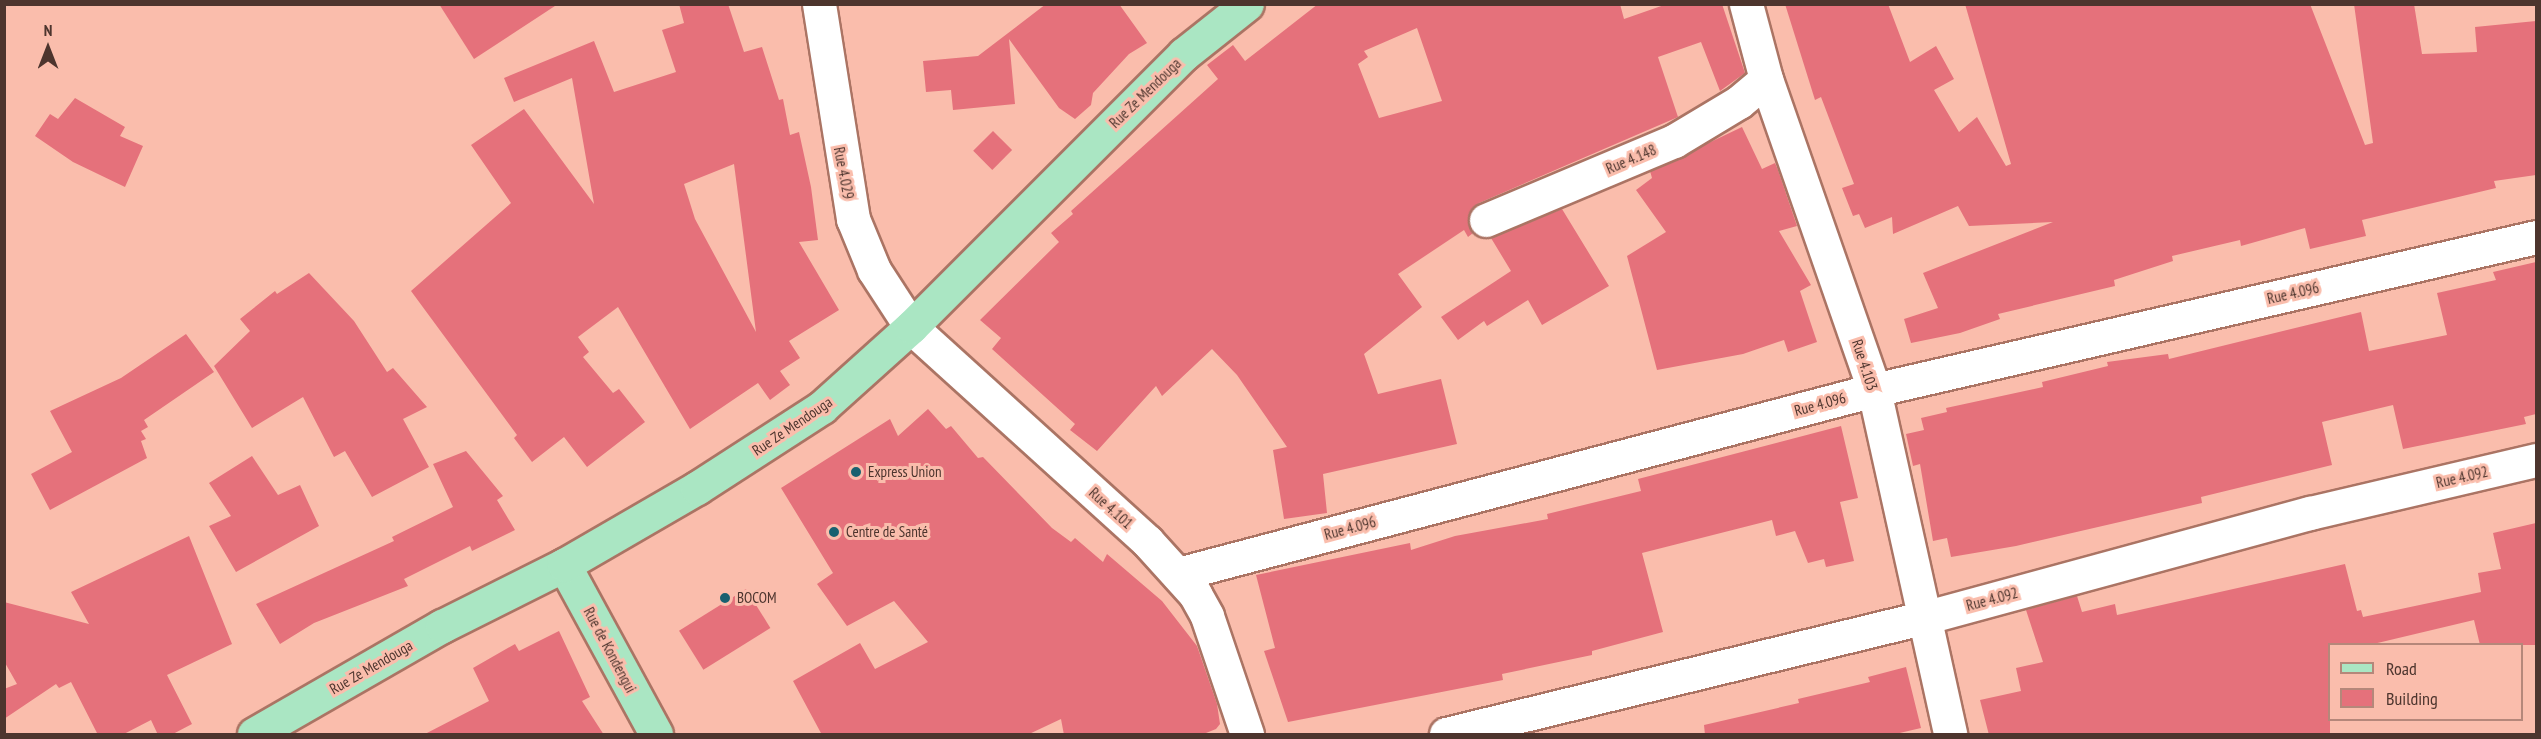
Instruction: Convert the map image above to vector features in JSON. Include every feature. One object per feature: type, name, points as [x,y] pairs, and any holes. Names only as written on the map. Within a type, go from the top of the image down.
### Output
[{"type":"main road","name":"Rue Ze Mendouga","points":[[254,735],[442,626],[564,565],[697,488],[822,407],[911,327],[1184,54],[1247,4]]},
{"type":"main road","name":"Rue de Kondengui","points":[[564,565],[656,735]]},
{"type":"street","name":"Rue 4.029","points":[[819,4],[853,219],[874,270],[911,327]]},
{"type":"street","name":"Rue 4.103","points":[[1746,4],[1766,78],[1874,390],[1950,735]]},
{"type":"street","name":"Rue 4.148","points":[[1486,220],[1674,141],[1739,102],[1766,78]]},
{"type":"street","name":"Rue 4.096","points":[[1178,574],[1874,390],[2536,237]]},
{"type":"street","name":"Rue 4.101","points":[[911,327],[1178,574],[1207,616],[1247,735]]},
{"type":"street","name":"Rue 4.092","points":[[1446,735],[1923,618],[2310,513],[2536,460]]},
{"type":"building","points":[[439,4],[558,4],[474,59]]},
{"type":"building","points":[[679,4],[728,4],[744,52],[762,47],[779,100],[783,99],[790,135],[799,132],[811,187],[818,240],[799,242],[839,310],[789,341],[800,358],[780,371],[790,385],[770,400],[758,383],[690,429],[618,307],[578,337],[589,352],[583,357],[613,393],[619,389],[645,422],[587,467],[564,437],[532,462],[514,438],[517,435],[411,291],[511,203],[471,145],[524,109],[594,204],[572,78],[514,102],[504,78],[594,41],[614,92],[676,72],[662,30],[684,23]],"holes":[[[734,164],[756,332],[695,219],[684,184]]]},
{"type":"building","points":[[1046,4],[1119,4],[1147,43],[1129,54],[1093,93],[1091,105],[1075,119],[1059,108],[1009,39],[1015,104],[953,110],[951,90],[926,92],[923,61],[978,56]]},
{"type":"building","points":[[1318,4],[1620,4],[1624,19],[1667,4],[1722,4],[1745,73],[1720,91],[1701,42],[1658,57],[1678,117],[1479,203],[1468,217],[1473,233],[1468,237],[1464,230],[1398,274],[1422,307],[1364,354],[1378,394],[1441,379],[1457,444],[1323,474],[1327,513],[1284,519],[1273,450],[1287,447],[1237,375],[1212,349],[1162,396],[1156,386],[1097,451],[1070,430],[1075,424],[992,349],[1001,338],[980,320],[1059,242],[1051,233],[1073,214],[1071,211],[1218,79],[1207,65],[1233,45],[1245,61]],"holes":[[[1417,28],[1442,101],[1379,118],[1358,64],[1368,57],[1364,51]]]},
{"type":"building","points":[[1785,4],[1888,4],[1910,62],[1936,46],[1954,79],[1934,90],[1959,132],[1977,117],[2006,166],[2011,164],[1965,4],[2310,4],[2365,145],[2373,143],[2354,4],[2414,4],[2422,54],[2477,52],[2475,27],[2536,21],[2536,175],[2494,181],[2496,188],[2362,220],[2366,236],[2310,249],[2305,228],[2241,246],[2240,240],[2172,256],[2173,261],[2114,280],[2115,286],[1998,314],[2000,319],[1960,333],[1911,343],[1904,319],[1938,308],[1923,273],[2053,222],[1969,226],[1958,206],[1893,234],[1892,217],[1865,228],[1859,214],[1853,216],[1842,188],[1854,184],[1821,97],[1815,100]]},
{"type":"building","points":[[75,98],[125,127],[120,136],[143,146],[125,187],[73,162],[35,136],[50,114],[58,119]]},
{"type":"building","points":[[1742,127],[1762,169],[1775,163],[1778,170],[1797,226],[1779,231],[1811,285],[1800,291],[1817,342],[1788,352],[1784,340],[1743,354],[1657,370],[1627,256],[1666,232],[1636,190],[1652,178],[1650,171]]},
{"type":"building","points":[[993,131],[1012,150],[992,170],[973,151]]},
{"type":"building","points":[[1562,209],[1609,286],[1542,325],[1528,300],[1487,326],[1484,321],[1458,340],[1441,317],[1511,271],[1491,238]]},
{"type":"building","points":[[2536,262],[2536,414],[2524,417],[2526,424],[2403,449],[2393,405],[2322,422],[2332,465],[2201,497],[2202,503],[2016,546],[1951,557],[1947,538],[1933,541],[1920,464],[1913,466],[1906,434],[1924,430],[1921,418],[1947,412],[1946,408],[2043,387],[2042,382],[2108,366],[2107,362],[2168,354],[2169,359],[2361,312],[2369,351],[2447,335],[2437,293],[2496,280],[2493,272]]},
{"type":"building","points":[[309,273],[354,321],[387,372],[393,368],[427,407],[403,419],[429,467],[372,497],[345,451],[334,457],[303,397],[252,428],[214,366],[250,331],[240,319],[275,291],[277,294]]},
{"type":"building","points":[[186,334],[214,372],[144,420],[148,427],[141,431],[146,439],[141,441],[147,458],[50,510],[31,474],[72,452],[50,411],[121,378]]},
{"type":"building","points":[[928,409],[946,429],[951,426],[978,458],[983,457],[1052,528],[1071,542],[1075,538],[1103,562],[1107,554],[1162,601],[1197,646],[1217,704],[1220,724],[1216,729],[1201,735],[1064,735],[1061,719],[1027,735],[822,735],[793,681],[860,643],[875,669],[928,642],[894,601],[847,626],[817,584],[833,573],[781,488],[890,419],[898,436]]},
{"type":"building","points":[[1841,426],[1858,498],[1840,502],[1854,561],[1826,567],[1824,559],[1808,563],[1795,531],[1776,536],[1772,520],[1642,553],[1663,632],[1592,651],[1592,655],[1502,674],[1503,680],[1288,722],[1264,651],[1275,648],[1256,575],[1410,543],[1411,550],[1455,536],[1548,519],[1547,514],[1641,491],[1638,479]]},
{"type":"building","points":[[466,451],[503,496],[497,500],[515,530],[472,551],[470,546],[404,579],[408,586],[314,623],[280,644],[256,604],[394,541],[392,537],[453,507],[433,464]]},
{"type":"building","points":[[252,456],[278,495],[300,485],[319,526],[236,572],[209,526],[231,516],[209,483]]},
{"type":"building","points":[[2536,523],[2536,645],[2480,643],[2474,620],[2377,643],[2328,643],[2330,735],[1989,735],[1980,700],[2021,691],[2016,668],[2043,662],[2026,610],[2077,596],[2082,612],[2115,604],[2117,615],[2345,564],[2357,611],[2361,610],[2363,617],[2481,592],[2478,573],[2501,569],[2493,533]]},
{"type":"building","points":[[189,536],[232,644],[167,675],[192,724],[171,735],[158,735],[151,720],[122,735],[98,735],[71,682],[59,688],[56,684],[4,719],[4,689],[17,684],[4,661],[4,602],[89,624],[71,592]]},
{"type":"building","points":[[746,589],[770,628],[703,670],[679,631]]},
{"type":"building","points":[[559,631],[590,697],[582,701],[604,735],[423,735],[489,701],[473,668],[515,644],[519,651]]},
{"type":"building","points":[[1906,667],[1921,728],[1891,735],[1705,735],[1704,725],[1799,703],[1798,699],[1870,682],[1868,677]]},
{"type":"place","name":"Express Union","points":[[856,472]]},
{"type":"place","name":"Centre de Santé","points":[[834,532]]},
{"type":"place","name":"BOCOM","points":[[725,598]]}]
